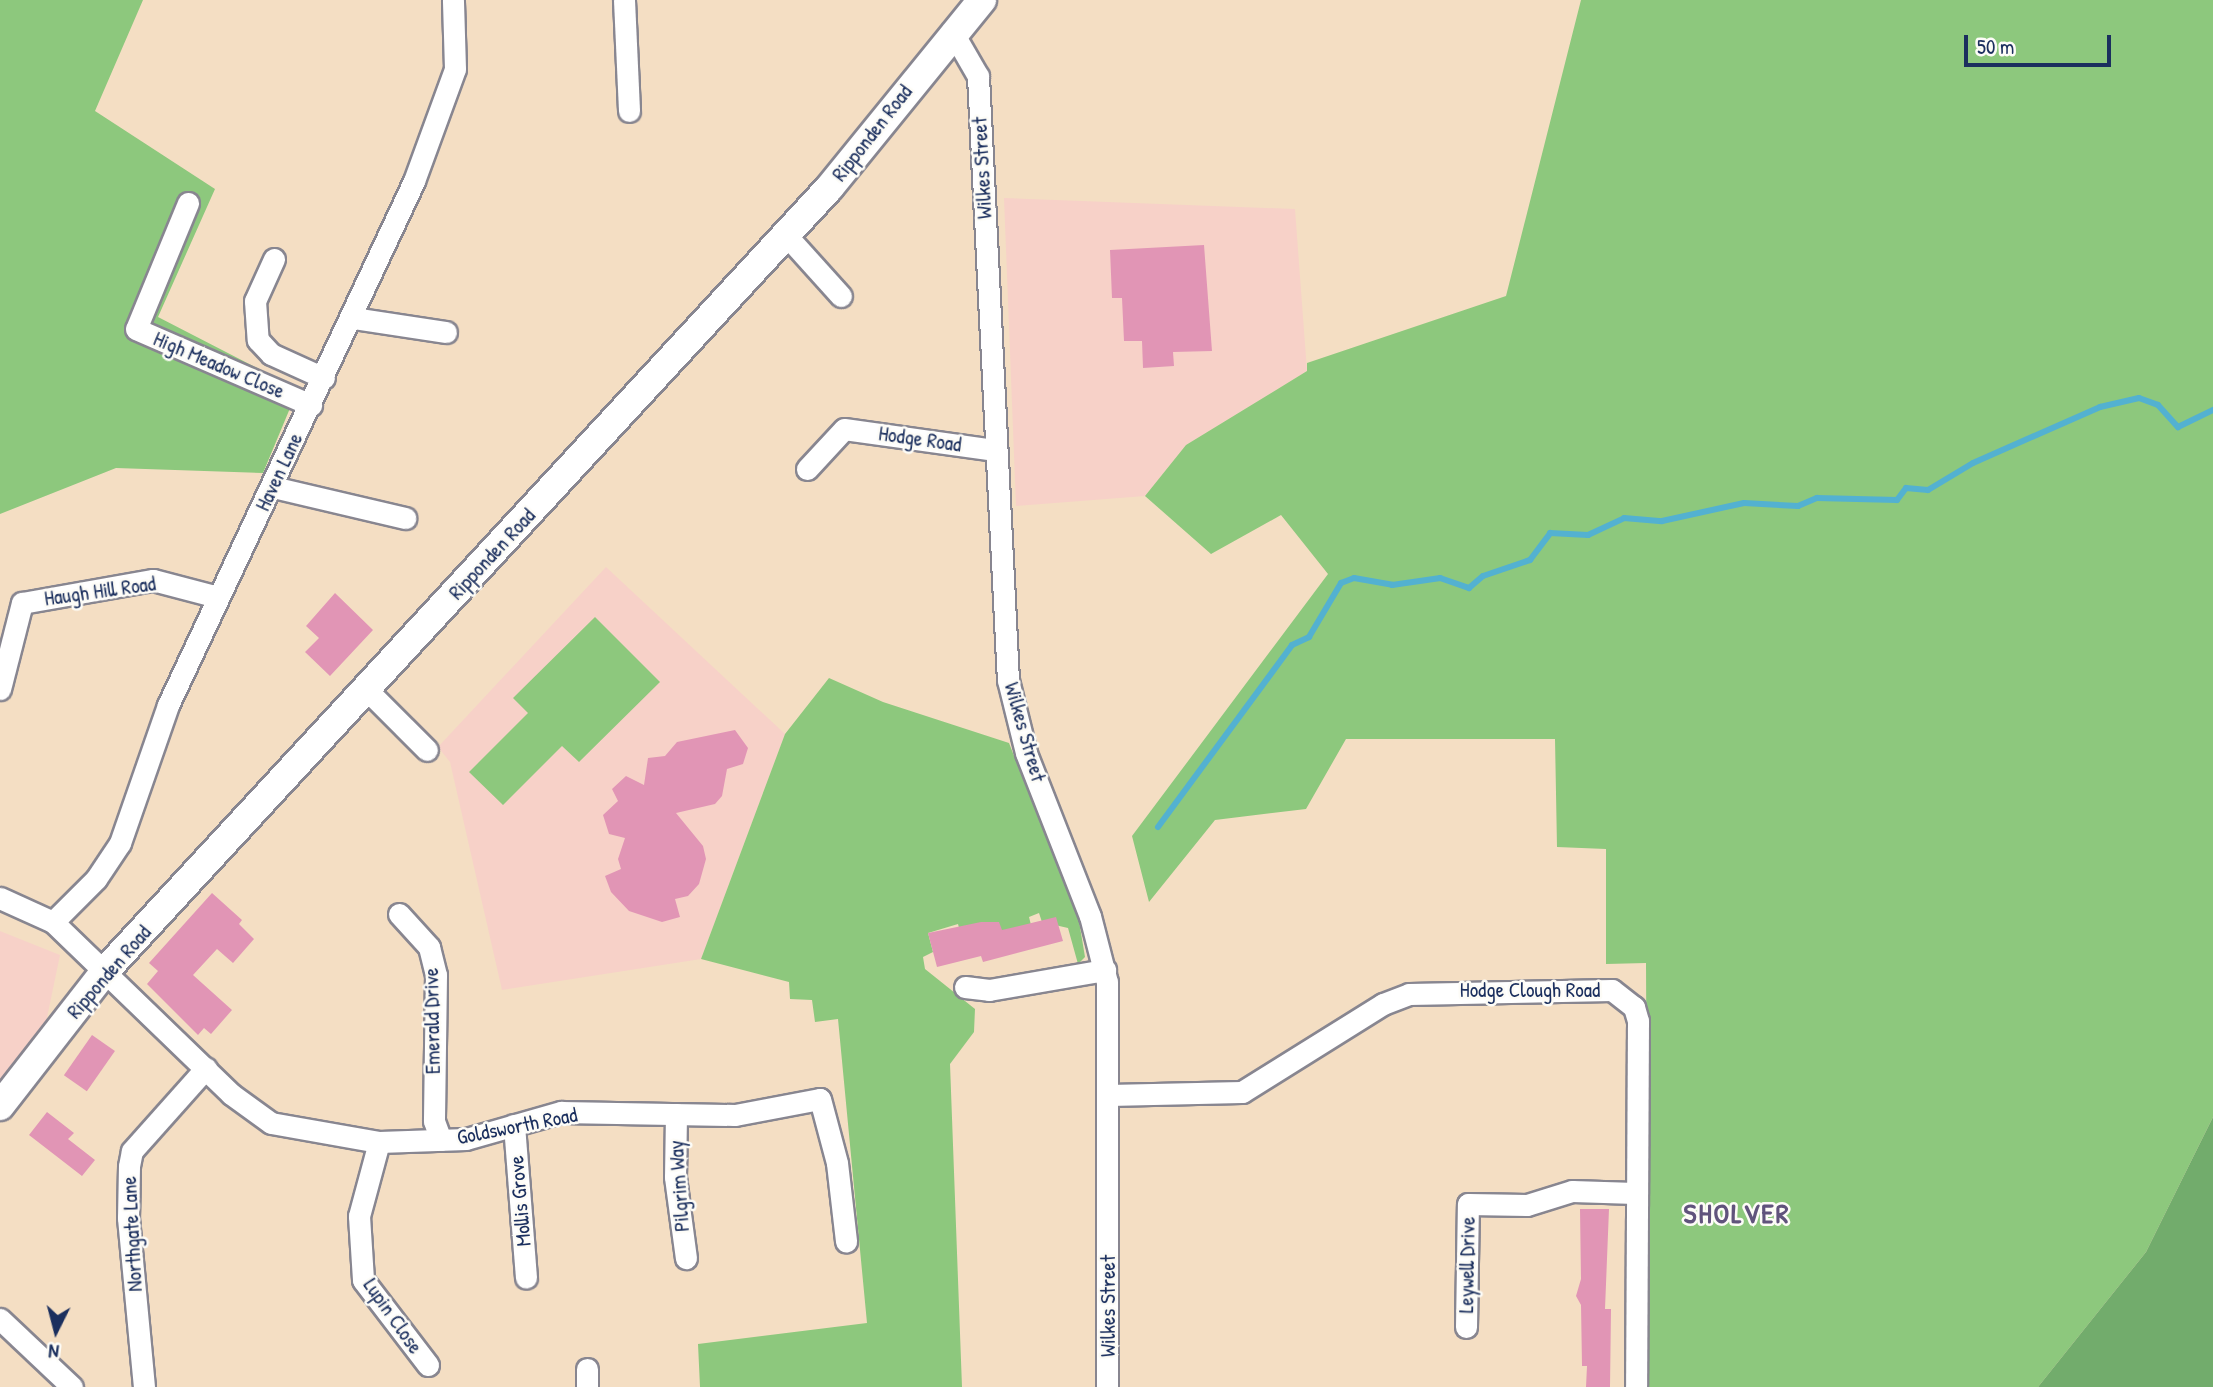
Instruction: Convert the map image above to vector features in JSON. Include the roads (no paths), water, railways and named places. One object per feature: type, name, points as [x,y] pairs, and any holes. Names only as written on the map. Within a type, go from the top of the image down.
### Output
[{"type":"main road","name":"Ripponden Road","points":[[0,1106],[106,970],[830,187],[952,31],[982,0]]},
{"type":"street","name":"Haven Lane","points":[[53,922],[96,879],[120,843],[168,705],[353,318],[451,88],[456,55],[453,0]]},
{"type":"street","points":[[624,0],[629,111]]},
{"type":"street","name":"Wilkes Street","points":[[952,31],[978,76],[1008,680],[1026,753],[1076,876],[1105,970],[1108,1095],[1108,1387]]},
{"type":"street","name":"High Meadow Close","points":[[188,203],[136,329],[311,404]]},
{"type":"street","points":[[786,235],[841,296]]},
{"type":"street","points":[[275,259],[255,301],[258,340],[271,354],[324,378]]},
{"type":"street","points":[[353,318],[446,332]]},
{"type":"street","name":"Hodge Road","points":[[807,469],[844,429],[996,450]]},
{"type":"street","points":[[273,487],[405,518]]},
{"type":"street","name":"Haugh Hill Road","points":[[0,603],[22,603],[153,580],[218,597]]},
{"type":"street","name":"Haugh Hill Road","points":[[0,689],[22,603]]},
{"type":"street","points":[[366,690],[427,750]]},
{"type":"street","name":"Goldsworth Road","points":[[0,898],[53,922],[206,1068],[271,1123],[379,1142],[441,1140],[490,1135],[514,1125],[561,1112],[735,1115],[820,1099],[839,1175],[846,1241]]},
{"type":"street","name":"Emerald Drive","points":[[399,914],[429,947],[436,975],[434,1121],[441,1140]]},
{"type":"street","points":[[965,987],[989,990],[1105,970]]},
{"type":"street","name":"Hodge Clough Road","points":[[1108,1095],[1242,1092],[1383,1004],[1409,994],[1612,990],[1634,1007],[1638,1021],[1636,1387]]},
{"type":"street","name":"Northgate Lane","points":[[144,1387],[128,1218],[128,1166],[132,1151],[206,1068]]},
{"type":"street","name":"Pilgrim Way","points":[[676,1114],[675,1177],[686,1258]]},
{"type":"street","name":"Mollis Grove","points":[[514,1125],[526,1278]]},
{"type":"street","name":"Lupin Close","points":[[379,1142],[359,1216],[363,1280],[428,1365]]},
{"type":"street","name":"Leywell Drive","points":[[1465,1327],[1468,1204],[1527,1205],[1572,1191],[1635,1193]]},
{"type":"street","points":[[0,1319],[72,1387]]},
{"type":"waterway","points":[[1158,827],[1292,645],[1309,637],[1341,583],[1354,578],[1392,585],[1440,578],[1469,588],[1483,576],[1530,560],[1550,533],[1588,535],[1624,518],[1662,521],[1744,503],[1798,506],[1817,498],[1897,500],[1906,488],[1928,490],[1973,463],[2100,407],[2139,398],[2158,405],[2178,427],[2213,410]]},
{"type":"district","name":"SHOLVER","points":[[1737,1213]]}]
